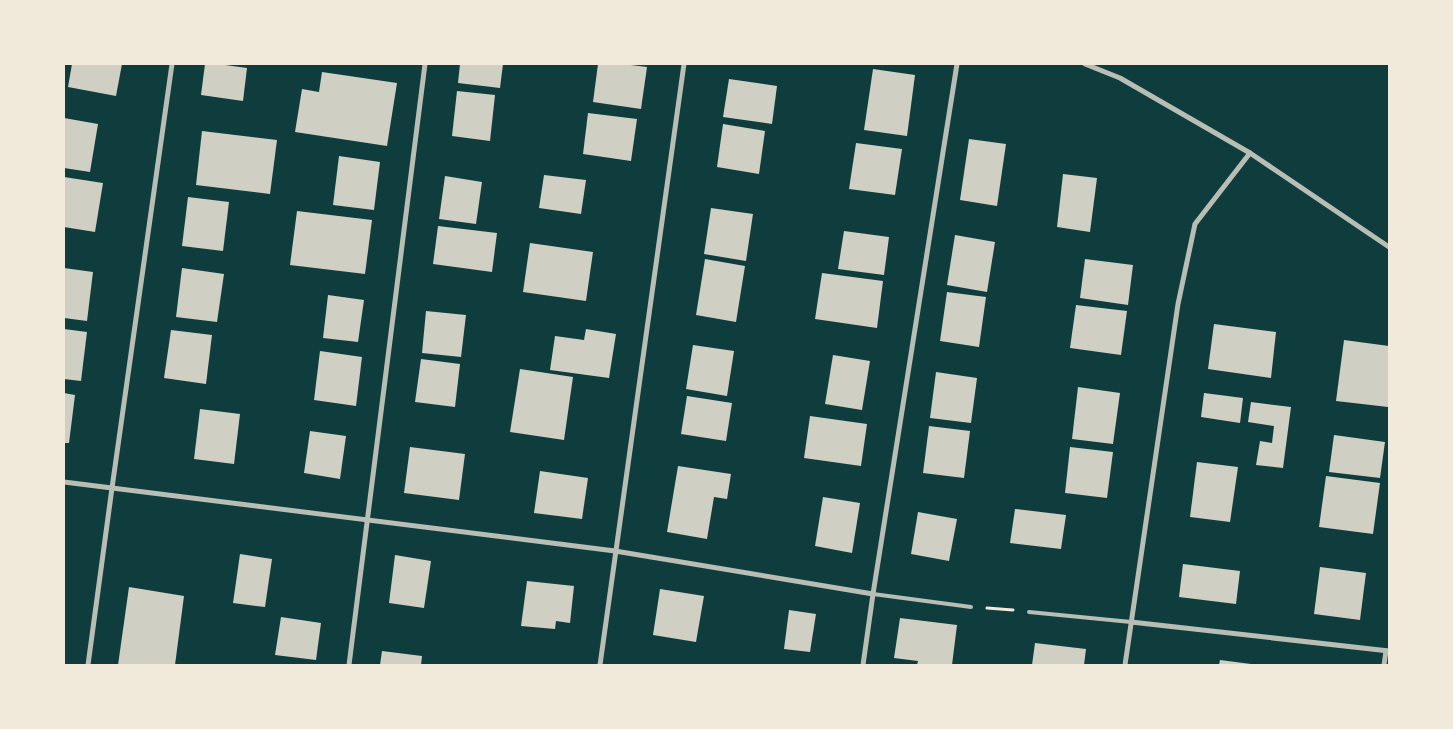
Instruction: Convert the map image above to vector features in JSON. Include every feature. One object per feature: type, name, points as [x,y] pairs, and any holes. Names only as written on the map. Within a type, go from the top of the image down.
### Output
[{"type":"street","points":[[88,665],[172,64]]},
{"type":"street","points":[[349,665],[425,64]]},
{"type":"street","points":[[600,665],[684,64]]},
{"type":"street","points":[[863,665],[872,594],[957,64]]},
{"type":"street","points":[[1086,64],[1120,78],[1250,153],[1389,247]]},
{"type":"street","points":[[1125,665],[1178,304],[1196,224],[1250,153]]},
{"type":"street","points":[[64,482],[615,551],[872,594]]},
{"type":"street","points":[[1131,622],[1387,651],[1384,665]]},
{"type":"lane","points":[[872,594],[971,607]]},
{"type":"lane","points":[[1029,612],[1131,622]]},
{"type":"path","points":[[971,607],[1029,612]]},
{"type":"building","points":[[72,64],[122,64],[116,96],[68,87]]},
{"type":"building","points":[[205,64],[247,68],[243,101],[201,95]]},
{"type":"building","points":[[460,64],[503,64],[500,88],[458,83]]},
{"type":"building","points":[[598,64],[623,64],[647,67],[641,109],[593,102]]},
{"type":"building","points":[[873,69],[915,75],[907,136],[864,130]]},
{"type":"building","points":[[322,72],[397,83],[387,146],[295,132],[302,89],[319,92]]},
{"type":"building","points":[[729,79],[777,86],[772,124],[723,117]]},
{"type":"building","points":[[457,91],[495,95],[490,141],[452,136]]},
{"type":"building","points":[[588,113],[637,119],[631,161],[583,154]]},
{"type":"building","points":[[64,118],[98,124],[90,172],[64,168]]},
{"type":"building","points":[[723,124],[765,131],[759,174],[717,167]]},
{"type":"building","points":[[202,131],[277,140],[270,194],[196,185]]},
{"type":"building","points":[[969,139],[1006,144],[997,206],[960,200]]},
{"type":"building","points":[[856,143],[902,149],[895,195],[849,189]]},
{"type":"building","points":[[339,156],[380,162],[374,210],[333,205]]},
{"type":"building","points":[[1063,174],[1097,178],[1090,232],[1057,227]]},
{"type":"building","points":[[544,175],[586,180],[581,214],[539,208]]},
{"type":"building","points":[[445,176],[482,182],[476,224],[439,219]]},
{"type":"building","points":[[64,177],[103,183],[95,232],[64,227]]},
{"type":"building","points":[[188,197],[229,202],[223,251],[182,246]]},
{"type":"building","points":[[711,208],[753,214],[746,261],[704,254]]},
{"type":"building","points":[[297,211],[372,220],[365,274],[290,265]]},
{"type":"building","points":[[438,226],[497,233],[492,272],[433,264]]},
{"type":"building","points":[[844,231],[889,237],[884,275],[838,269]]},
{"type":"building","points":[[955,235],[995,242],[987,292],[947,285]]},
{"type":"building","points":[[530,243],[593,252],[586,301],[523,292]]},
{"type":"building","points":[[705,259],[745,266],[736,322],[696,315]]},
{"type":"building","points":[[1085,259],[1133,265],[1128,305],[1080,298]]},
{"type":"building","points":[[64,268],[93,272],[87,321],[64,318]]},
{"type":"building","points":[[182,268],[224,274],[217,322],[176,317]]},
{"type":"building","points":[[822,273],[883,281],[877,328],[815,319]]},
{"type":"building","points":[[947,292],[986,297],[979,347],[940,341]]},
{"type":"building","points":[[328,295],[364,300],[358,342],[323,338]]},
{"type":"building","points":[[1076,305],[1127,311],[1121,355],[1070,348]]},
{"type":"building","points":[[426,311],[466,315],[461,357],[422,353]]},
{"type":"building","points":[[1214,324],[1276,332],[1271,378],[1208,369]]},
{"type":"building","points":[[64,329],[87,332],[81,381],[64,379]]},
{"type":"building","points":[[586,329],[616,334],[609,378],[550,370],[555,336],[584,340]]},
{"type":"building","points":[[171,330],[212,335],[206,384],[164,378]]},
{"type":"building","points":[[1344,340],[1389,346],[1388,407],[1336,401]]},
{"type":"building","points":[[693,345],[734,351],[727,396],[686,389]]},
{"type":"building","points":[[320,351],[362,357],[356,406],[314,400]]},
{"type":"building","points":[[833,355],[870,361],[862,410],[825,404]]},
{"type":"building","points":[[421,359],[460,364],[455,407],[415,402]]},
{"type":"building","points":[[520,369],[573,377],[564,440],[510,432]]},
{"type":"building","points":[[936,372],[977,378],[971,423],[930,418]]},
{"type":"building","points":[[1078,387],[1120,393],[1113,444],[1072,439]]},
{"type":"building","points":[[64,393],[75,395],[69,443],[64,443]]},
{"type":"building","points":[[1204,393],[1243,398],[1240,423],[1201,417]]},
{"type":"building","points":[[687,396],[732,403],[726,441],[681,434]]},
{"type":"building","points":[[1251,402],[1291,407],[1283,468],[1256,465],[1260,441],[1272,443],[1274,426],[1248,422]]},
{"type":"building","points":[[200,409],[240,414],[234,464],[194,459]]},
{"type":"building","points":[[810,416],[867,424],[861,466],[804,458]]},
{"type":"building","points":[[929,426],[970,431],[964,478],[923,473]]},
{"type":"building","points":[[310,431],[346,436],[340,479],[304,473]]},
{"type":"building","points":[[1334,435],[1385,442],[1380,478],[1329,472]]},
{"type":"building","points":[[410,447],[465,454],[459,500],[404,493]]},
{"type":"building","points":[[1070,447],[1113,452],[1107,498],[1065,493]]},
{"type":"building","points":[[1197,462],[1238,467],[1230,522],[1190,517]]},
{"type":"building","points":[[678,466],[731,474],[727,499],[714,497],[707,539],[667,532]]},
{"type":"building","points":[[540,471],[588,478],[582,519],[534,513]]},
{"type":"building","points":[[1326,476],[1380,483],[1373,534],[1319,527]]},
{"type":"building","points":[[823,497],[860,503],[852,553],[815,546]]},
{"type":"building","points":[[1015,509],[1066,515],[1061,549],[1010,543]]},
{"type":"building","points":[[918,512],[957,519],[949,561],[911,554]]},
{"type":"building","points":[[240,554],[272,559],[265,607],[233,603]]},
{"type":"building","points":[[395,555],[431,561],[424,608],[389,603]]},
{"type":"building","points":[[1183,564],[1240,571],[1236,604],[1179,597]]},
{"type":"building","points":[[1320,567],[1366,573],[1360,620],[1314,614]]},
{"type":"building","points":[[527,581],[574,586],[570,623],[556,621],[555,629],[521,626]]},
{"type":"building","points":[[129,587],[184,596],[175,665],[118,665]]},
{"type":"building","points":[[660,589],[704,596],[696,642],[653,635]]},
{"type":"building","points":[[789,610],[816,614],[810,652],[784,649]]},
{"type":"building","points":[[281,617],[321,623],[316,660],[275,655]]},
{"type":"building","points":[[900,618],[957,625],[952,665],[917,665],[918,661],[894,658]]},
{"type":"building","points":[[1035,643],[1086,649],[1084,665],[1032,665]]},
{"type":"building","points":[[382,651],[422,656],[421,665],[380,665]]},
{"type":"building","points":[[1220,660],[1251,664],[1251,665],[1219,665]]}]
